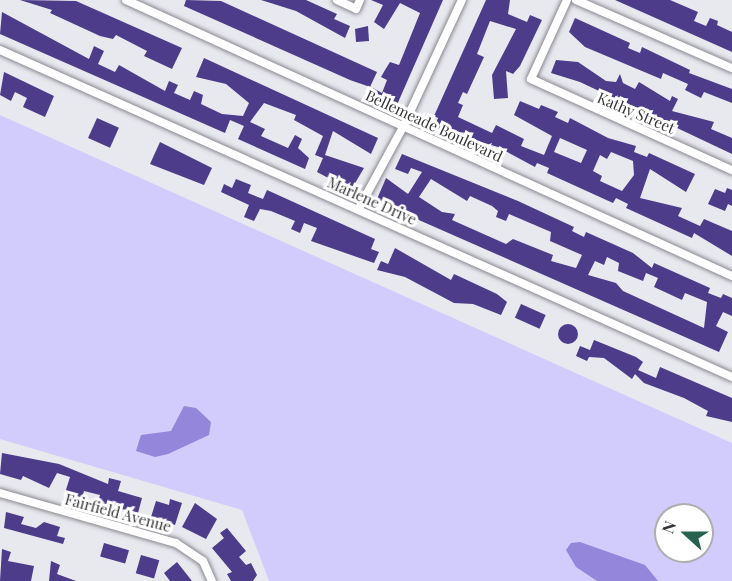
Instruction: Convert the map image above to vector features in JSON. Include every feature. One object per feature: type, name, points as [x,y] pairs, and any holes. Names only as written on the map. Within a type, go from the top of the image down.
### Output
[{"type":"street","name":"Bellemeade Boulevard","points":[[126,0],[732,276]]},
{"type":"street","points":[[336,0],[358,4]]},
{"type":"street","points":[[358,210],[403,127],[462,0]]},
{"type":"street","name":"Kathy Street","points":[[567,0],[531,79],[732,170]]},
{"type":"street","points":[[576,0],[732,68]]},
{"type":"street","name":"Marlene Drive","points":[[0,50],[732,377]]},
{"type":"street","name":"Fairfield Avenue","points":[[0,493],[176,543],[203,561],[212,581]]},
{"type":"shaded area","points":[[0,115],[732,443],[732,581],[269,581],[242,510],[0,439]]},
{"type":"shaded area","points":[[184,406],[196,408],[211,422],[209,435],[168,454],[155,457],[136,451],[141,435],[171,431]]},
{"type":"shaded area","points":[[580,542],[645,565],[658,581],[597,581],[576,567],[566,550],[571,543]]},
{"type":"building","points":[[20,0],[76,1],[182,48],[172,69],[144,56],[147,51],[116,35],[113,39],[100,36],[50,13],[52,10]]},
{"type":"building","points":[[186,0],[221,1],[377,72],[370,87],[350,80],[184,6]]},
{"type":"building","points":[[261,0],[306,0],[337,14],[334,19],[350,26],[345,38],[296,11]]},
{"type":"building","points":[[371,0],[443,0],[396,107],[369,97],[373,88],[382,93],[387,80],[381,77],[390,62],[399,65],[420,13],[400,3],[384,29],[374,22],[383,5]]},
{"type":"building","points":[[486,0],[510,0],[508,14],[527,22],[530,15],[542,20],[520,66],[513,74],[506,71],[508,98],[494,99],[492,75],[516,29],[490,21],[477,54],[484,57],[467,94],[463,92],[458,103],[463,105],[458,117],[492,133],[496,125],[524,139],[521,146],[544,155],[552,136],[514,115],[520,101],[539,109],[541,105],[558,112],[555,117],[568,123],[570,118],[608,138],[636,146],[634,152],[647,157],[649,153],[695,174],[686,192],[650,169],[640,198],[682,208],[678,216],[700,226],[704,219],[732,231],[732,256],[694,233],[692,238],[626,208],[628,204],[616,198],[613,203],[547,173],[549,168],[537,163],[535,167],[498,147],[434,128],[438,118],[434,116]],"holes":[[[560,138],[587,150],[581,163],[554,152]],[[611,152],[633,161],[634,175],[622,191],[600,181],[602,176],[593,171],[600,155],[607,159]]]},
{"type":"building","points":[[615,0],[670,0],[698,12],[694,21],[706,26],[710,18],[718,21],[717,25],[732,32],[732,52]]},
{"type":"building","points":[[2,12],[89,59],[94,46],[104,51],[98,64],[115,72],[119,65],[165,91],[169,81],[178,85],[174,93],[190,100],[194,91],[203,95],[201,104],[222,114],[243,116],[249,103],[226,84],[196,77],[204,58],[378,138],[371,154],[333,131],[325,155],[364,168],[351,190],[317,172],[323,158],[315,155],[323,136],[294,120],[296,115],[264,103],[250,122],[265,129],[261,136],[288,148],[295,135],[302,139],[298,148],[309,158],[305,169],[238,139],[244,126],[230,120],[225,133],[0,34]]},
{"type":"building","points":[[575,18],[630,43],[628,48],[640,53],[642,47],[690,70],[689,73],[732,89],[732,103],[704,92],[701,98],[685,90],[688,84],[663,73],[661,79],[585,47],[569,32]]},
{"type":"building","points":[[368,26],[369,41],[356,42],[355,29]]},
{"type":"building","points":[[556,60],[578,62],[606,81],[616,82],[620,74],[623,83],[635,89],[639,82],[670,101],[672,96],[678,99],[672,111],[714,122],[711,129],[732,138],[732,154],[580,82],[551,73]]},
{"type":"building","points":[[4,72],[54,96],[45,117],[23,107],[27,98],[15,92],[11,101],[0,95]]},
{"type":"building","points":[[97,118],[119,128],[110,148],[88,138]]},
{"type":"building","points":[[160,142],[212,168],[204,185],[150,164]]},
{"type":"building","points":[[402,154],[518,201],[574,227],[572,231],[584,237],[586,232],[633,253],[652,268],[654,263],[710,288],[708,293],[721,298],[723,294],[732,298],[732,316],[723,312],[716,326],[728,332],[719,352],[387,206],[377,199],[386,178],[408,194],[422,172],[411,168],[408,174],[395,169]],"holes":[[[431,179],[467,201],[470,196],[492,206],[498,211],[496,217],[506,221],[509,214],[551,232],[550,241],[582,255],[576,268],[551,261],[553,255],[513,239],[506,244],[452,220],[455,214],[442,212],[419,197]],[[607,257],[619,263],[618,271],[643,281],[646,273],[658,278],[654,287],[682,300],[685,293],[707,302],[704,328],[623,291],[616,283],[588,275],[595,261],[604,265]]]},
{"type":"building","points":[[236,179],[251,185],[248,193],[263,199],[267,190],[375,239],[371,249],[379,252],[374,263],[311,241],[317,228],[304,223],[300,233],[291,229],[295,221],[271,211],[260,209],[254,221],[244,217],[249,205],[221,192],[224,184],[232,188]]},
{"type":"building","points":[[727,188],[732,190],[732,206],[728,204],[725,211],[708,204],[715,189],[725,193]]},
{"type":"building","points":[[395,248],[451,280],[454,274],[497,294],[507,302],[501,315],[473,304],[454,303],[405,277],[377,270],[381,261],[388,264]]},
{"type":"building","points":[[521,304],[546,315],[540,329],[515,318]]},
{"type":"building","points":[[568,324],[575,327],[578,334],[575,341],[568,344],[561,341],[558,334],[561,327]]},
{"type":"building","points":[[594,340],[636,357],[643,362],[638,370],[656,378],[660,367],[732,398],[732,422],[706,416],[708,411],[684,398],[644,383],[635,374],[632,379],[604,358],[589,357],[587,361],[576,356],[580,346],[590,350]]},
{"type":"building","points":[[2,453],[59,464],[108,484],[109,478],[121,481],[118,491],[142,498],[138,513],[98,503],[100,495],[84,491],[82,498],[65,493],[70,477],[57,473],[49,488],[23,476],[21,480],[0,474]]},
{"type":"building","points":[[170,499],[182,503],[175,525],[151,517],[156,501],[169,505]]},
{"type":"building","points":[[195,503],[217,519],[206,539],[182,527]]},
{"type":"building","points":[[6,512],[24,517],[21,524],[36,528],[44,522],[60,527],[57,536],[65,538],[63,544],[4,528]]},
{"type":"building","points":[[227,528],[246,551],[239,557],[246,565],[251,563],[257,575],[253,581],[231,581],[227,574],[232,572],[212,548],[224,538],[220,533]]},
{"type":"building","points":[[104,543],[129,550],[125,564],[100,556]]},
{"type":"building","points":[[2,549],[11,552],[8,561],[34,566],[31,581],[0,581]]},
{"type":"building","points":[[141,555],[159,560],[154,579],[136,573]]},
{"type":"building","points":[[51,561],[60,565],[57,574],[76,581],[49,581]]},
{"type":"building","points":[[177,562],[192,581],[170,581],[164,573]]}]
